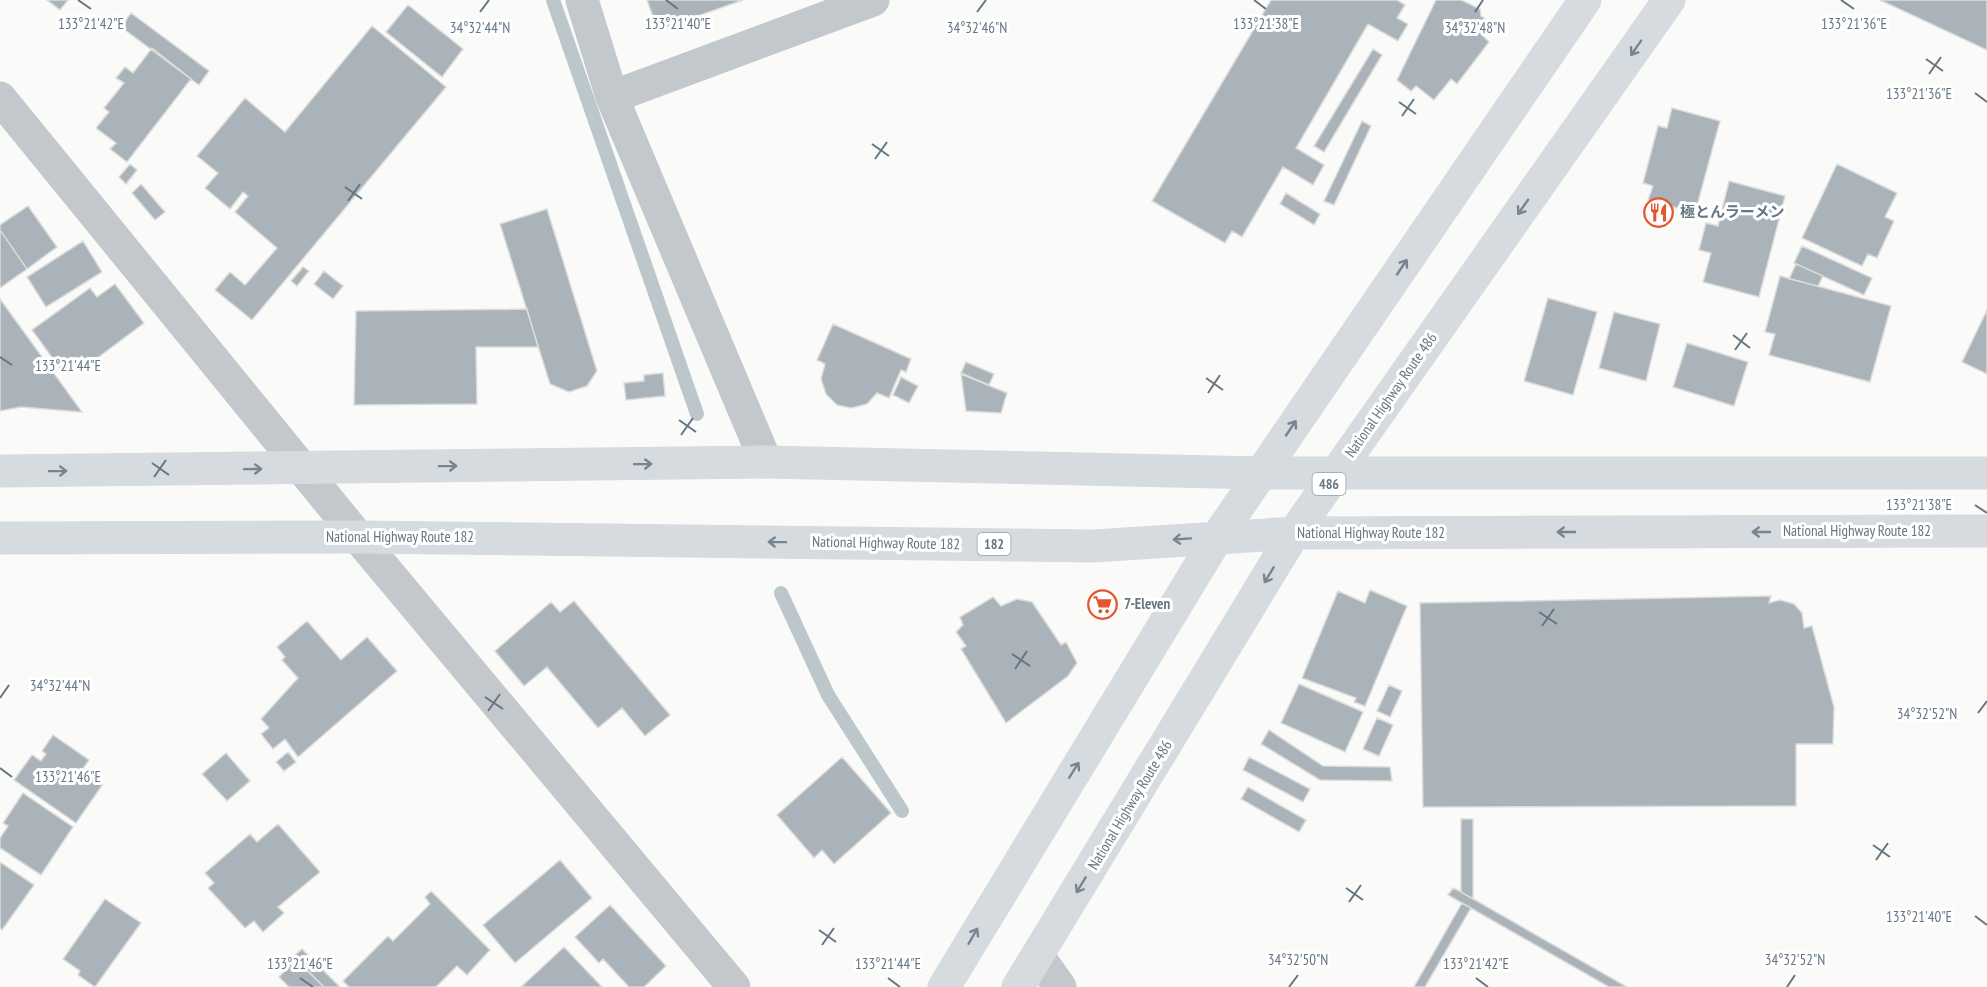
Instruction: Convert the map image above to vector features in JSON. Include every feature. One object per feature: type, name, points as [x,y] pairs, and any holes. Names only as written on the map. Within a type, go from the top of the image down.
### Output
[{"type":"highway","points":[[944,987],[1218,536],[1585,0]]},
{"type":"highway","name":"National Highway Route 486","points":[[1018,987],[1294,533],[1669,0]]},
{"type":"highway","points":[[0,471],[766,462],[1261,473],[1987,473]]},
{"type":"highway","name":"National Highway Route 182","points":[[0,538],[358,537],[1094,546],[1218,536],[1294,533],[1987,531]]},
{"type":"street","points":[[582,0],[612,97],[766,462]]},
{"type":"street","points":[[612,97],[873,0]]},
{"type":"street","points":[[0,98],[358,537],[734,987]]},
{"type":"street","points":[[1038,956],[1060,987]]},
{"type":"building","points":[[47,0],[68,0],[60,10]]},
{"type":"building","points":[[647,0],[743,0],[658,30]]},
{"type":"building","points":[[1271,0],[1397,0],[1405,5],[1397,18],[1408,24],[1398,41],[1368,24],[1296,148],[1324,165],[1313,185],[1283,167],[1242,237],[1232,231],[1225,243],[1152,201]]},
{"type":"building","points":[[1436,0],[1461,0],[1480,9],[1481,16],[1493,24],[1483,36],[1489,42],[1457,84],[1451,79],[1434,100],[1416,86],[1411,91],[1397,80]]},
{"type":"building","points":[[1880,0],[1987,0],[1987,50]]},
{"type":"building","points":[[408,5],[463,49],[442,77],[386,32]]},
{"type":"building","points":[[131,13],[209,71],[199,85],[121,27]]},
{"type":"building","points":[[372,26],[446,87],[252,320],[215,290],[230,272],[245,285],[277,248],[235,212],[248,196],[243,192],[230,209],[205,188],[218,173],[197,156],[245,98],[285,132]]},
{"type":"building","points":[[152,48],[191,79],[127,162],[110,149],[116,143],[96,128],[109,112],[104,108],[124,83],[116,78],[125,67],[133,73]]},
{"type":"building","points":[[1373,49],[1382,55],[1324,152],[1314,146]]},
{"type":"building","points":[[1672,108],[1720,121],[1695,213],[1648,200],[1653,186],[1643,183],[1658,126],[1667,128]]},
{"type":"building","points":[[1362,121],[1371,126],[1334,205],[1324,201]]},
{"type":"building","points":[[130,164],[137,170],[126,184],[119,177]]},
{"type":"building","points":[[1837,164],[1897,193],[1885,217],[1894,221],[1877,258],[1868,254],[1862,266],[1802,238]]},
{"type":"building","points":[[1729,181],[1785,196],[1759,297],[1703,282],[1711,253],[1699,250],[1706,223],[1718,226]]},
{"type":"building","points":[[141,184],[165,212],[155,220],[132,193]]},
{"type":"building","points":[[1286,193],[1320,214],[1314,225],[1280,204]]},
{"type":"building","points":[[28,206],[57,247],[27,269],[0,230],[0,225]]},
{"type":"building","points":[[547,209],[597,371],[587,386],[569,392],[550,384],[500,224]]},
{"type":"building","points":[[0,230],[27,269],[0,288]]},
{"type":"building","points":[[83,241],[102,272],[46,307],[27,277]]},
{"type":"building","points":[[1802,246],[1872,278],[1864,295],[1794,263]]},
{"type":"building","points":[[1796,264],[1823,276],[1818,286],[1789,279]]},
{"type":"building","points":[[303,267],[309,271],[297,286],[291,281]]},
{"type":"building","points":[[324,271],[343,286],[333,299],[314,284]]},
{"type":"building","points":[[1780,276],[1891,306],[1870,382],[1769,355],[1775,334],[1765,332]]},
{"type":"building","points":[[115,284],[144,323],[88,365],[82,356],[62,371],[32,330],[90,288],[97,297]]},
{"type":"building","points":[[1548,298],[1597,312],[1573,395],[1524,381]]},
{"type":"building","points":[[0,299],[82,412],[21,407],[0,411]]},
{"type":"building","points":[[527,309],[538,347],[476,347],[477,404],[354,405],[356,311]]},
{"type":"building","points":[[1987,310],[1987,374],[1962,362]]},
{"type":"building","points":[[1614,312],[1660,324],[1646,381],[1599,368]]},
{"type":"building","points":[[833,324],[911,359],[906,372],[901,370],[889,398],[877,393],[867,404],[851,408],[837,405],[826,394],[821,379],[825,364],[817,360]]},
{"type":"building","points":[[1687,343],[1748,362],[1734,406],[1673,387]]},
{"type":"building","points":[[966,362],[994,374],[989,385],[961,373]]},
{"type":"building","points":[[663,373],[665,396],[626,400],[624,383],[644,381],[644,375]]},
{"type":"building","points":[[961,374],[1007,393],[1001,413],[966,411]]},
{"type":"building","points":[[901,377],[918,386],[909,403],[893,395]]},
{"type":"building","points":[[1370,590],[1407,606],[1365,706],[1354,702],[1356,698],[1302,678],[1338,591],[1365,603]]},
{"type":"building","points":[[1771,596],[1769,603],[1780,600],[1794,604],[1802,613],[1804,628],[1812,626],[1834,707],[1833,744],[1796,744],[1796,806],[1423,807],[1420,603]]},
{"type":"building","points":[[993,597],[1001,606],[1017,599],[1032,602],[1061,645],[1066,642],[1077,663],[1068,676],[1006,723],[961,649],[966,646],[956,632],[963,625],[960,617]]},
{"type":"building","points":[[574,601],[670,715],[645,736],[622,708],[598,728],[547,667],[524,686],[495,651],[551,602],[560,612]]},
{"type":"building","points":[[307,621],[341,660],[367,637],[397,671],[298,757],[285,739],[273,749],[261,734],[269,728],[261,719],[298,678],[282,660],[285,657],[277,647]]},
{"type":"building","points":[[1299,684],[1363,712],[1345,752],[1281,723]]},
{"type":"building","points":[[1389,685],[1402,691],[1390,717],[1377,711]]},
{"type":"building","points":[[1377,718],[1393,725],[1379,756],[1363,749]]},
{"type":"building","points":[[1269,730],[1323,766],[1390,767],[1392,781],[1320,780],[1261,744]]},
{"type":"building","points":[[53,735],[89,760],[82,770],[103,784],[76,823],[14,780],[32,755],[41,761],[46,754],[42,751]]},
{"type":"building","points":[[288,752],[296,762],[284,771],[276,762]]},
{"type":"building","points":[[226,753],[250,781],[227,801],[202,774]]},
{"type":"building","points":[[842,757],[891,813],[834,864],[822,850],[814,858],[777,815]]},
{"type":"building","points":[[1249,757],[1310,789],[1303,802],[1243,770]]},
{"type":"building","points":[[1248,787],[1306,820],[1299,832],[1241,799]]},
{"type":"building","points":[[23,793],[73,827],[41,875],[0,848],[0,838],[8,826],[3,823]]},
{"type":"building","points":[[1461,819],[1473,819],[1473,899],[1461,892]]},
{"type":"building","points":[[278,824],[320,872],[278,907],[284,913],[263,932],[254,921],[245,928],[208,888],[214,883],[205,873],[250,834],[257,842]]},
{"type":"building","points":[[560,860],[592,898],[515,963],[483,925]]},
{"type":"building","points":[[0,862],[34,885],[2,930],[0,928]]},
{"type":"building","points":[[1453,888],[1627,987],[1609,987],[1448,895]]},
{"type":"building","points":[[431,891],[490,950],[467,975],[457,966],[436,987],[349,987],[343,981],[388,936],[393,941],[430,904],[425,897]]},
{"type":"building","points":[[105,899],[141,923],[95,987],[78,975],[80,971],[63,959]]},
{"type":"building","points":[[1462,903],[1471,908],[1425,987],[1414,987]]},
{"type":"building","points":[[610,905],[666,966],[644,987],[629,987],[603,959],[599,963],[575,937]]},
{"type":"building","points":[[564,947],[602,987],[521,987]]},
{"type":"building","points":[[302,949],[340,987],[324,987],[293,957]]},
{"type":"building","points":[[296,959],[324,987],[289,987],[279,977]]},
{"type":"waterway","points":[[553,0],[697,414]]},
{"type":"waterway","points":[[781,593],[828,695],[902,811]]},
{"type":"place","name":"極とんラーメン","points":[[1659,212]]},
{"type":"place","name":"7-Eleven","points":[[1103,604]]}]
